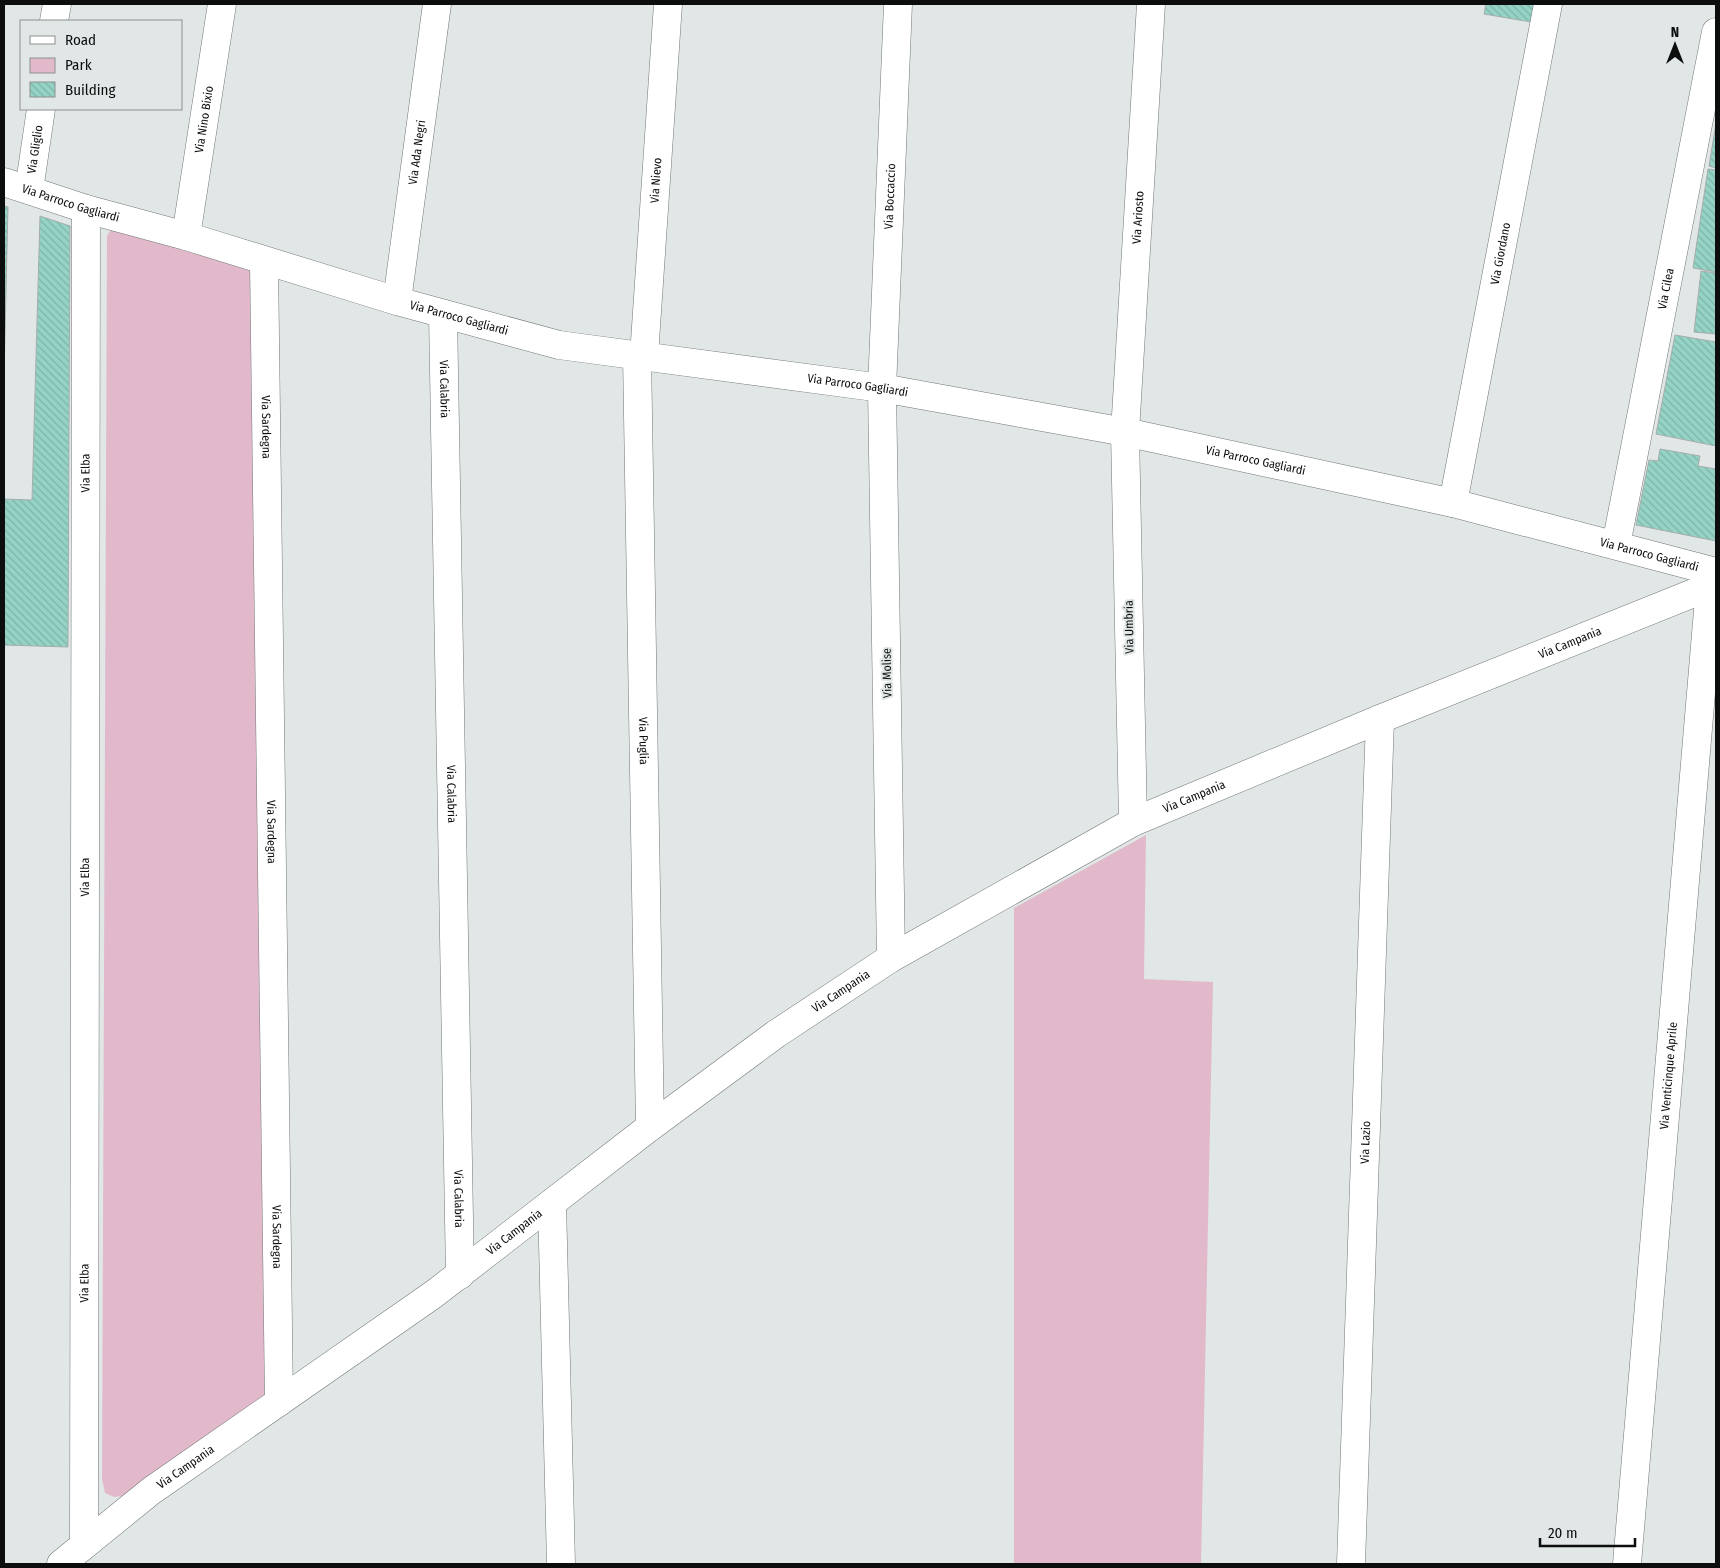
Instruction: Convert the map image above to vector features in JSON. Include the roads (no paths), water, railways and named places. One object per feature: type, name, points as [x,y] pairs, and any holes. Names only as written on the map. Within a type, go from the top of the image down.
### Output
[{"type":"street","points":[[54,20],[57,4]]},
{"type":"street","name":"Via Nino Bixio","points":[[186,236],[222,4]]},
{"type":"street","name":"Via Ada Negri","points":[[397,301],[437,4]]},
{"type":"street","name":"Via Nievo","points":[[640,356],[668,4]]},
{"type":"street","name":"Via Boccaccio","points":[[882,388],[898,4]]},
{"type":"street","name":"Via Ariosto","points":[[1125,432],[1151,4]]},
{"type":"street","name":"Via Giordano","points":[[1454,503],[1548,4]]},
{"type":"street","name":"Via Cilea","points":[[1616,545],[1716,32]]},
{"type":"street","name":"Via Gliglio","points":[[16,186],[41,110]]},
{"type":"street","name":"Via Parroco Gagliardi","points":[[16,186],[86,209],[186,236],[264,262],[397,301],[559,345],[882,388],[1125,432],[1454,503],[1616,545],[1714,581]]},
{"type":"street","name":"Via Elba","points":[[84,1545],[86,209]]},
{"type":"street","name":"Via Sardegna","points":[[264,262],[279,1402]]},
{"type":"street","name":"Via Calabria","points":[[443,314],[460,1275]]},
{"type":"street","name":"Via Puglia","points":[[640,356],[650,1127]]},
{"type":"street","name":"Via Molise","points":[[882,388],[891,958]]},
{"type":"street","name":"Via Umbria","points":[[1125,432],[1133,822]]},
{"type":"street","name":"Via Campania","points":[[61,1564],[151,1490],[460,1275],[650,1127],[776,1034],[891,958],[1133,822],[1714,581]]},
{"type":"street","name":"Via Venticinque Aprile","points":[[1627,1564],[1714,581]]},
{"type":"street","name":"Via Lazio","points":[[1352,1564],[1380,719]]},
{"type":"street","points":[[552,1203],[561,1564]]}]
